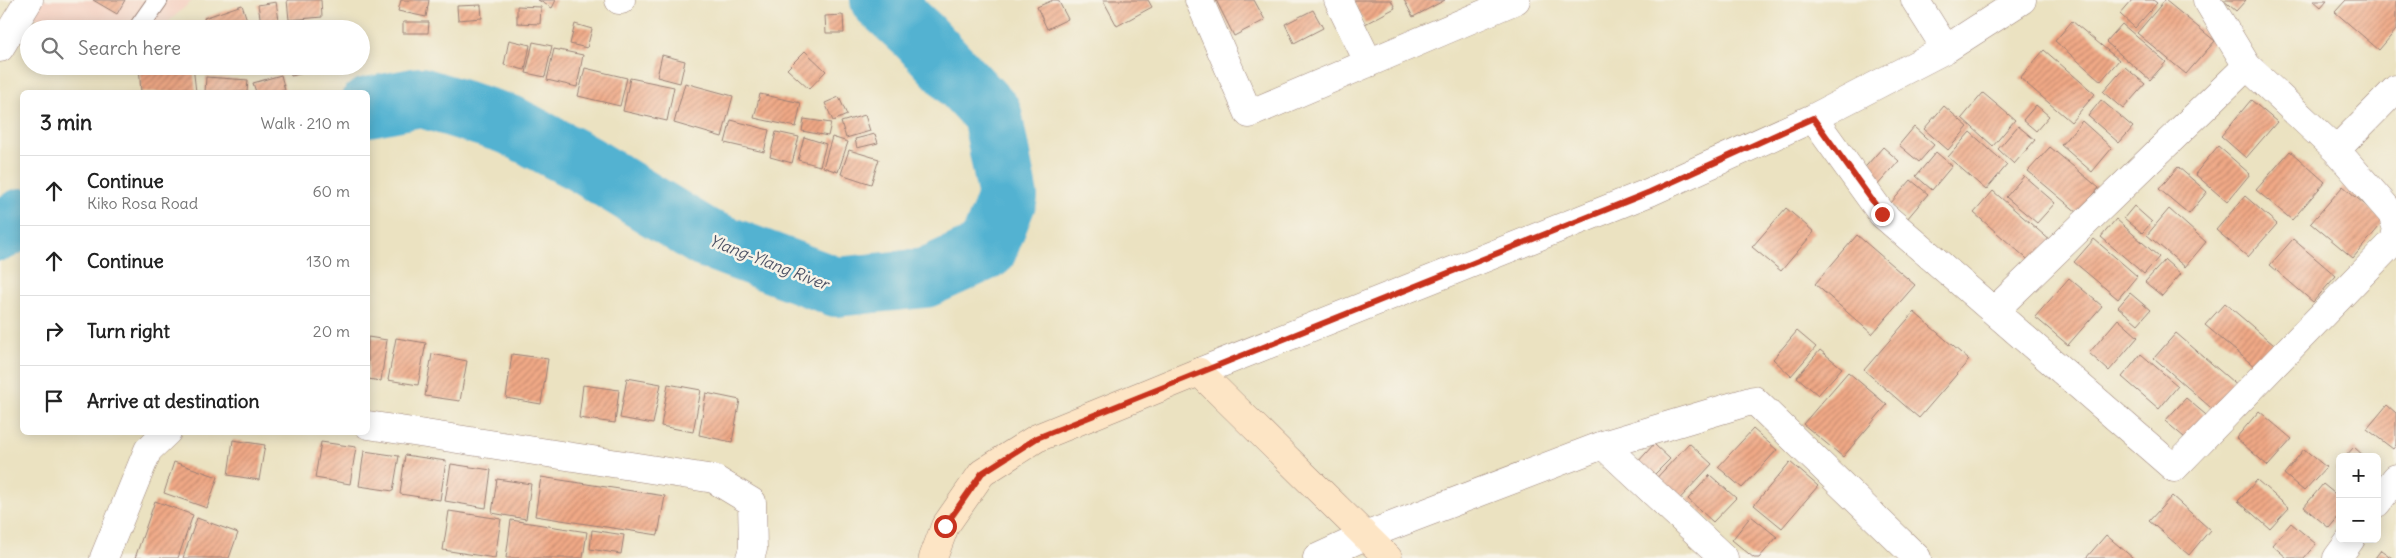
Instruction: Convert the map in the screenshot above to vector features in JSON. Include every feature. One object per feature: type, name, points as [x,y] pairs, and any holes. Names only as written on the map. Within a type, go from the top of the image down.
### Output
[{"type":"street","points":[[0,48],[29,0]]},
{"type":"street","points":[[1199,0],[1249,114],[1516,0]]},
{"type":"street","points":[[1338,0],[1369,63]]},
{"type":"street","points":[[1915,0],[1946,49]]},
{"type":"street","points":[[933,558],[945,526],[982,473],[1037,438],[1650,192],[1813,118],[1946,49],[2022,0]]},
{"type":"street","points":[[2207,0],[2247,66],[2336,150],[2392,214],[2396,226]]},
{"type":"street","points":[[1994,311],[2247,66]]},
{"type":"street","points":[[2336,150],[2396,89]]},
{"type":"street","points":[[1813,118],[1882,214],[2174,468],[2394,241],[2396,233]]},
{"type":"street","points":[[1199,372],[1388,558]]},
{"type":"street","points":[[1317,558],[1365,536],[1603,445],[1754,400],[1917,558]]},
{"type":"street","points":[[370,425],[714,479],[752,502],[753,549],[750,558]]},
{"type":"street","points":[[104,558],[148,450],[164,435]]},
{"type":"street","points":[[1603,445],[1724,558]]},
{"type":"street","points":[[2381,498],[2396,478]]},
{"type":"street","points":[[2337,558],[2348,543]]},
{"type":"lane","points":[[144,20],[158,0]]},
{"type":"shaded area","points":[[40,0],[193,0],[170,20],[40,20],[31,16]]},
{"type":"building","points":[[93,0],[125,0],[117,14]]},
{"type":"building","points":[[287,0],[321,0],[322,17],[289,20]]},
{"type":"building","points":[[401,0],[429,0],[426,17],[398,11]]},
{"type":"building","points":[[538,0],[556,0],[552,8]]},
{"type":"building","points":[[1053,0],[1058,0],[1068,19],[1047,29],[1037,7]]},
{"type":"building","points":[[1103,0],[1148,0],[1152,7],[1117,26]]},
{"type":"building","points":[[1216,0],[1254,0],[1265,20],[1234,36]]},
{"type":"building","points":[[1353,0],[1391,0],[1395,8],[1365,24]]},
{"type":"building","points":[[1404,0],[1445,0],[1413,17]]},
{"type":"building","points":[[2132,0],[2153,0],[2157,3],[2135,28],[2120,14]]},
{"type":"building","points":[[2165,0],[2215,41],[2186,74],[2137,33]]},
{"type":"building","points":[[2223,0],[2246,0],[2236,11]]},
{"type":"building","points":[[2313,0],[2327,0],[2321,7]]},
{"type":"building","points":[[2346,0],[2396,0],[2396,30],[2379,50],[2335,12]]},
{"type":"building","points":[[276,2],[279,20],[260,20],[258,5]]},
{"type":"building","points":[[242,5],[247,20],[205,20],[204,18]]},
{"type":"building","points":[[481,5],[482,18],[458,20],[457,6]]},
{"type":"building","points":[[517,6],[541,7],[540,24],[517,23]]},
{"type":"building","points":[[1313,10],[1323,28],[1294,43],[1285,24]]},
{"type":"building","points":[[843,15],[844,33],[826,33],[825,16]]},
{"type":"building","points":[[2072,21],[2119,60],[2101,81],[2055,41]]},
{"type":"building","points":[[403,22],[429,22],[428,33],[403,33]]},
{"type":"building","points":[[575,24],[592,29],[587,48],[570,44]]},
{"type":"building","points":[[2122,24],[2166,62],[2150,80],[2106,42]]},
{"type":"building","points":[[509,40],[530,45],[525,70],[504,65]]},
{"type":"building","points":[[533,42],[552,46],[545,77],[526,73]]},
{"type":"building","points":[[554,49],[583,55],[577,87],[547,80]]},
{"type":"building","points":[[2044,50],[2095,94],[2071,122],[2020,78]]},
{"type":"building","points":[[805,51],[826,71],[809,89],[787,69]]},
{"type":"building","points":[[662,55],[685,61],[680,83],[657,77]]},
{"type":"building","points":[[2125,67],[2145,84],[2123,109],[2103,92]]},
{"type":"building","points":[[585,68],[627,78],[620,106],[578,96]]},
{"type":"building","points":[[140,75],[194,75],[196,90],[141,90]]},
{"type":"building","points":[[281,75],[285,90],[255,90],[253,83]]},
{"type":"building","points":[[206,77],[248,80],[247,90],[205,90]]},
{"type":"building","points":[[630,78],[674,87],[667,121],[623,111]]},
{"type":"building","points":[[685,83],[733,96],[722,137],[674,123]]},
{"type":"building","points":[[1983,93],[2015,120],[1993,146],[1962,118]]},
{"type":"building","points":[[760,94],[801,103],[796,127],[754,118]]},
{"type":"building","points":[[839,97],[847,115],[833,121],[825,103]]},
{"type":"building","points":[[2101,100],[2133,127],[2119,143],[2088,116]]},
{"type":"building","points":[[2251,100],[2277,122],[2246,158],[2221,136]]},
{"type":"building","points":[[2036,105],[2049,116],[2036,131],[2023,120]]},
{"type":"building","points":[[1944,106],[1968,127],[1948,150],[1924,129]]},
{"type":"building","points":[[865,115],[870,131],[846,138],[841,122]]},
{"type":"building","points":[[804,119],[831,123],[828,136],[802,131]]},
{"type":"building","points":[[731,120],[769,130],[764,152],[725,143]]},
{"type":"building","points":[[2082,121],[2112,148],[2092,172],[2061,145]]},
{"type":"building","points":[[2018,126],[2035,140],[2014,164],[1998,149]]},
{"type":"building","points":[[1914,127],[1934,145],[1919,162],[1899,145]]},
{"type":"building","points":[[776,132],[799,137],[792,163],[770,157]]},
{"type":"building","points":[[1970,132],[2007,165],[1986,190],[1948,157]]},
{"type":"building","points":[[875,134],[878,143],[857,148],[855,139]]},
{"type":"building","points":[[804,137],[826,144],[820,166],[798,160]]},
{"type":"building","points":[[832,137],[848,142],[838,172],[823,167]]},
{"type":"building","points":[[2218,146],[2250,174],[2227,202],[2195,174]]},
{"type":"building","points":[[1883,147],[1899,161],[1875,188],[1859,174]]},
{"type":"building","points":[[2050,147],[2099,188],[2078,213],[2028,171]]},
{"type":"building","points":[[849,150],[879,159],[871,184],[841,174]]},
{"type":"building","points":[[2290,151],[2325,182],[2292,220],[2256,190]]},
{"type":"building","points":[[1936,152],[1952,166],[1932,190],[1916,176]]},
{"type":"building","points":[[2178,167],[2207,192],[2189,214],[2159,189]]},
{"type":"building","points":[[2024,176],[2055,203],[2037,223],[2006,197]]},
{"type":"building","points":[[1911,180],[1928,194],[1907,219],[1890,204]]},
{"type":"building","points":[[2343,186],[2384,221],[2353,258],[2311,223]]},
{"type":"building","points":[[1993,191],[2052,242],[2033,264],[1974,213]]},
{"type":"building","points":[[2245,196],[2277,224],[2248,257],[2216,230]]},
{"type":"building","points":[[2134,206],[2152,222],[2142,233],[2124,218]]},
{"type":"building","points":[[1786,208],[1814,232],[1781,271],[1752,247]]},
{"type":"building","points":[[2169,209],[2206,242],[2185,267],[2147,235]]},
{"type":"building","points":[[2116,219],[2159,257],[2144,274],[2101,237]]},
{"type":"building","points":[[1857,235],[1915,285],[1872,334],[1815,284]]},
{"type":"building","points":[[2094,239],[2137,276],[2118,299],[2074,262]]},
{"type":"building","points":[[2293,239],[2336,276],[2313,302],[2270,265]]},
{"type":"building","points":[[2165,260],[2181,274],[2162,296],[2145,282]]},
{"type":"building","points":[[2069,278],[2102,306],[2068,345],[2035,317]]},
{"type":"building","points":[[2130,293],[2150,310],[2138,324],[2118,307]]},
{"type":"building","points":[[2225,303],[2274,345],[2255,367],[2205,325]]},
{"type":"building","points":[[1914,312],[1969,360],[1919,418],[1864,370]]},
{"type":"building","points":[[2118,319],[2138,337],[2109,371],[2089,353]]},
{"type":"building","points":[[1797,331],[1816,347],[1791,376],[1773,359]]},
{"type":"building","points":[[2176,333],[2240,388],[2218,414],[2154,358]]},
{"type":"building","points":[[370,337],[387,340],[381,381],[370,379]]},
{"type":"building","points":[[396,338],[426,343],[418,385],[388,380]]},
{"type":"building","points":[[1820,350],[1842,368],[1818,395],[1797,377]]},
{"type":"building","points":[[432,354],[467,361],[460,401],[425,396]]},
{"type":"building","points":[[512,354],[548,359],[541,404],[506,398]]},
{"type":"building","points":[[2141,354],[2178,386],[2159,409],[2122,377]]},
{"type":"building","points":[[1848,372],[1887,405],[1843,457],[1803,424]]},
{"type":"building","points":[[627,378],[661,384],[653,424],[620,418]]},
{"type":"building","points":[[668,384],[701,390],[693,432],[661,426]]},
{"type":"building","points":[[583,385],[619,390],[615,423],[579,418]]},
{"type":"building","points":[[706,393],[740,400],[732,442],[699,435]]},
{"type":"building","points":[[2186,398],[2212,420],[2191,443],[2165,421]]},
{"type":"building","points":[[2387,405],[2396,413],[2396,445],[2393,449],[2367,429]]},
{"type":"building","points":[[2259,411],[2292,439],[2268,466],[2236,438]]},
{"type":"building","points":[[1753,429],[1777,450],[1742,488],[1718,467]]},
{"type":"building","points":[[233,440],[265,445],[259,480],[228,475]]},
{"type":"building","points":[[321,442],[356,447],[350,484],[315,478]]},
{"type":"building","points":[[1689,443],[1712,464],[1674,505],[1652,483]]},
{"type":"building","points":[[1654,444],[1670,459],[1652,477],[1637,463]]},
{"type":"building","points":[[2354,447],[2361,453],[2349,453]]},
{"type":"building","points":[[2304,449],[2326,467],[2304,491],[2284,474]]},
{"type":"building","points":[[364,451],[399,456],[393,491],[359,486]]},
{"type":"building","points":[[405,455],[446,461],[440,500],[400,494]]},
{"type":"building","points":[[174,462],[218,477],[207,508],[164,493]]},
{"type":"building","points":[[1790,462],[1818,486],[1782,528],[1754,505]]},
{"type":"building","points":[[451,464],[491,470],[486,508],[445,501]]},
{"type":"building","points":[[1710,475],[1736,498],[1713,522],[1688,499]]},
{"type":"building","points":[[541,477],[665,496],[658,535],[535,516]]},
{"type":"building","points":[[497,479],[531,484],[526,519],[492,513]]},
{"type":"building","points":[[2257,480],[2289,508],[2270,529],[2238,501]]},
{"type":"building","points":[[2323,484],[2336,495],[2336,520],[2329,528],[2304,507]]},
{"type":"building","points":[[2172,496],[2210,530],[2189,555],[2149,521]]},
{"type":"building","points":[[155,501],[193,515],[178,558],[135,558]]},
{"type":"building","points":[[449,511],[501,519],[495,558],[443,550]]},
{"type":"building","points":[[1751,516],[1777,537],[1759,558],[1754,558],[1732,540]]},
{"type":"building","points":[[197,518],[238,533],[229,558],[183,558]]},
{"type":"building","points":[[511,520],[587,532],[583,558],[506,558]]},
{"type":"building","points":[[2291,523],[2316,544],[2304,558],[2287,558],[2272,545]]},
{"type":"building","points":[[592,530],[624,535],[621,554],[590,549]]},
{"type":"building","points":[[2106,535],[2133,558],[2086,558]]},
{"type":"building","points":[[2381,550],[2392,558],[2375,558]]},
{"type":"waterway","name":"Ylang-Ylang River","points":[[370,107],[420,97],[510,125],[584,164],[705,238],[836,287],[925,278],[987,250],[1008,197],[992,114],[920,37],[880,0]]},
{"type":"waterway","name":"Ylang-Ylang River","points":[[0,231],[20,219]]},
{"type":"route","points":[[945,526],[982,473],[1037,438],[1650,192],[1813,118],[1882,214]]}]
